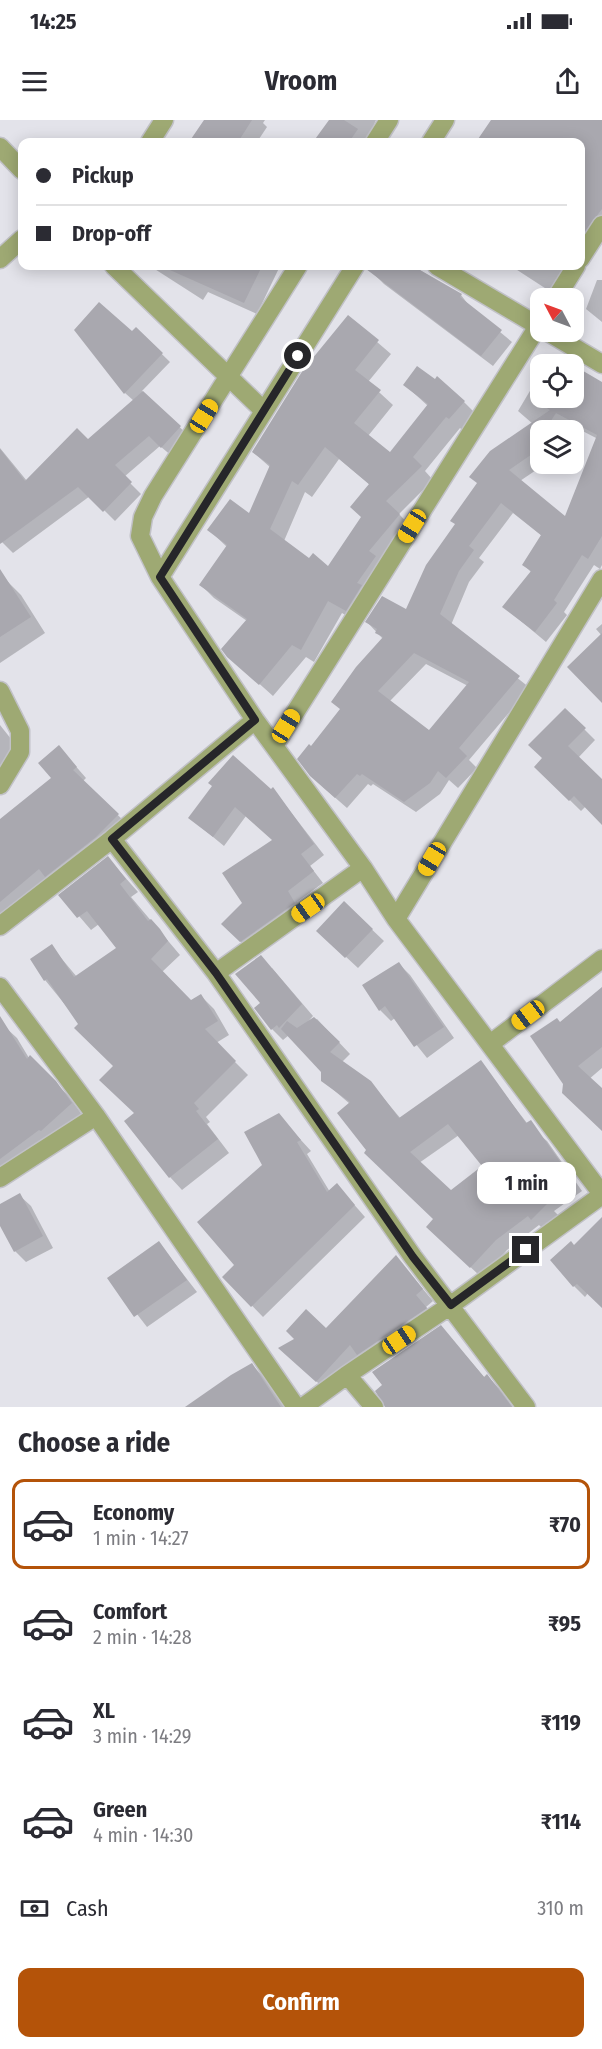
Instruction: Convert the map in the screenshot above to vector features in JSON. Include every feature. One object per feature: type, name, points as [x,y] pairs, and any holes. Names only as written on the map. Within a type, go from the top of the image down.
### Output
[{"type":"street","points":[[153,138],[164,120]]},
{"type":"street","points":[[378,138],[389,120]]},
{"type":"street","points":[[434,138],[445,120]]},
{"type":"street","points":[[0,147],[18,166]]},
{"type":"street","points":[[585,251],[602,225]]},
{"type":"street","points":[[0,259],[18,243]]},
{"type":"street","points":[[118,270],[264,411]]},
{"type":"street","points":[[295,270],[153,496],[143,517],[140,536],[160,577],[255,720],[363,868],[396,919],[602,1195],[451,1305],[346,1375],[303,1407]]},
{"type":"street","points":[[160,577],[352,270]]},
{"type":"street","points":[[444,270],[530,320]]},
{"type":"street","points":[[562,288],[574,270]]},
{"type":"street","points":[[274,746],[532,342]]},
{"type":"street","points":[[566,342],[602,364]]},
{"type":"street","points":[[396,919],[602,579]]},
{"type":"street","points":[[0,691],[20,731],[20,752],[0,785]]},
{"type":"street","points":[[0,926],[112,839],[255,720]]},
{"type":"street","points":[[112,839],[216,973],[413,1257],[526,1407]]},
{"type":"street","points":[[216,973],[363,868]]},
{"type":"street","points":[[490,1044],[602,959]]},
{"type":"street","points":[[0,987],[96,1116],[296,1407]]},
{"type":"street","points":[[0,1178],[96,1116]]},
{"type":"street","points":[[346,1375],[374,1407]]},
{"type":"building","points":[[204,120],[252,120],[241,138],[192,138]]},
{"type":"building","points":[[329,120],[344,120],[358,129],[352,138],[316,138]]},
{"type":"building","points":[[491,120],[602,120],[602,209],[585,231],[585,138],[479,138]]},
{"type":"building","points":[[170,270],[260,270],[244,303]]},
{"type":"building","points":[[367,270],[420,270],[462,294],[460,297],[502,330],[481,356]]},
{"type":"building","points":[[99,302],[132,331],[136,327],[163,353],[124,394],[74,330]]},
{"type":"building","points":[[348,315],[379,340],[355,370],[381,390],[354,423],[390,452],[428,404],[403,385],[417,366],[435,379],[437,376],[465,401],[449,419],[446,417],[413,457],[422,466],[386,501],[400,514],[369,551],[376,556],[357,583],[362,585],[346,611],[328,601],[301,650],[292,645],[259,685],[221,649],[247,619],[199,585],[227,545],[207,530],[230,499],[249,513],[270,465],[252,452],[303,370]],"holes":[[[325,447],[369,484],[350,507],[361,517],[328,566],[313,553],[309,558],[270,529],[292,481],[298,485]]]},
{"type":"building","points":[[584,371],[602,382],[602,536],[588,559],[582,555],[554,600],[557,603],[535,632],[502,607],[531,571],[522,565],[541,535],[501,503],[469,546],[474,550],[459,571],[440,614],[520,676],[459,748],[467,756],[446,778],[438,771],[430,783],[404,802],[362,774],[360,776],[357,774],[335,798],[310,776],[297,759],[309,744],[311,746],[340,709],[331,702],[356,667],[383,637],[375,633],[377,629],[365,622],[382,596],[406,609],[426,565],[455,524],[450,521],[477,483],[469,477],[490,451],[530,424],[530,456],[509,470],[565,516],[582,474],[584,474],[584,468],[597,435],[584,428],[584,420],[569,420],[556,413],[551,420],[535,420],[550,410],[547,408],[584,408]],"holes":[[[414,653],[469,682],[429,730],[378,691]]]},
{"type":"building","points":[[143,391],[181,426],[161,448],[149,436],[115,465],[132,482],[103,512],[78,487],[0,544],[0,449],[25,481],[77,428],[88,439]]},
{"type":"building","points":[[0,569],[31,617],[0,637]]},
{"type":"building","points":[[602,633],[602,703],[567,667]]},
{"type":"building","points":[[565,708],[586,728],[568,746],[602,779],[602,825],[574,796],[569,801],[534,767],[542,758],[528,745]]},
{"type":"building","points":[[59,745],[77,767],[73,770],[119,814],[96,837],[45,877],[39,869],[0,902],[0,819],[51,778],[38,763]]},
{"type":"building","points":[[233,755],[271,789],[273,787],[314,844],[301,854],[314,871],[288,891],[295,903],[240,942],[221,924],[242,903],[222,873],[272,840],[235,807],[213,837],[188,818],[212,786],[208,783]]},
{"type":"building","points":[[108,856],[126,879],[120,884],[148,921],[151,919],[168,941],[151,959],[191,1000],[201,994],[218,1021],[205,1029],[236,1061],[194,1103],[199,1109],[196,1111],[218,1139],[169,1178],[124,1121],[134,1113],[99,1080],[113,1066],[74,1028],[78,1024],[47,979],[44,981],[30,959],[52,944],[74,977],[116,948],[87,911],[77,918],[58,895]]},
{"type":"building","points":[[344,901],[373,929],[345,958],[316,931]]},
{"type":"building","points":[[261,955],[302,1004],[279,1028],[277,1025],[271,1030],[254,1008],[260,1003],[235,974]]},
{"type":"building","points":[[399,962],[444,1027],[414,1047],[385,1006],[379,1011],[362,985]]},
{"type":"building","points":[[602,987],[602,1047],[578,1066],[602,1088],[602,1131],[562,1093],[563,1084],[530,1036],[557,1018],[560,1022]]},
{"type":"building","points":[[0,1016],[27,1059],[30,1055],[56,1081],[72,1103],[41,1131],[39,1130],[0,1159]]},
{"type":"building","points":[[314,1017],[340,1042],[330,1052],[371,1081],[399,1118],[481,1060],[526,1123],[531,1120],[572,1179],[544,1199],[548,1203],[531,1220],[528,1216],[496,1240],[470,1268],[426,1227],[433,1219],[364,1153],[366,1150],[337,1113],[350,1102],[321,1081],[321,1072],[281,1029],[287,1021],[297,1028]],"holes":[[[448,1124],[482,1166],[451,1190],[410,1152]]]},
{"type":"building","points":[[279,1113],[301,1140],[297,1142],[327,1192],[337,1183],[355,1205],[251,1307],[222,1277],[234,1265],[197,1222],[262,1165],[244,1132]]},
{"type":"building","points":[[20,1193],[43,1236],[14,1252],[0,1226],[0,1204]]},
{"type":"building","points":[[602,1217],[602,1308],[577,1284],[573,1287],[550,1260],[571,1241],[574,1245]]},
{"type":"building","points":[[159,1241],[187,1280],[134,1317],[107,1278]]},
{"type":"building","points":[[396,1255],[423,1289],[416,1295],[427,1308],[357,1355],[350,1345],[316,1382],[278,1348],[294,1339],[286,1331],[306,1309],[326,1328]]},
{"type":"building","points":[[441,1325],[484,1377],[487,1374],[512,1407],[385,1407],[375,1391],[382,1385],[372,1372]]},
{"type":"building","points":[[252,1363],[281,1407],[185,1407],[231,1375]]},
{"type":"route","points":[[298,356],[160,577],[255,720],[112,839],[216,973],[413,1257],[451,1305],[526,1250]]}]
